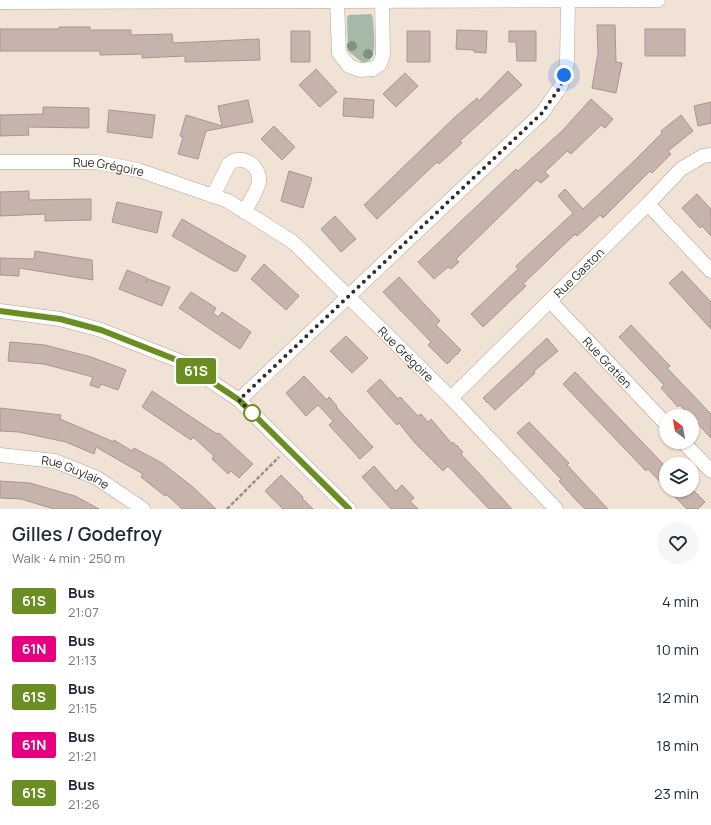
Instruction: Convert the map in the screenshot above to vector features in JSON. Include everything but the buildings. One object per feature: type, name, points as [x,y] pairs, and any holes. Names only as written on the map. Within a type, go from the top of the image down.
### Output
[{"type":"street","points":[[0,2],[658,0]]},
{"type":"street","points":[[337,1],[339,53],[354,69],[368,71],[380,64],[383,55],[382,1]]},
{"type":"street","points":[[239,400],[350,297],[542,113],[561,86],[567,64],[568,1]]},
{"type":"street","name":"Rue Gaston","points":[[451,398],[648,204],[681,169],[704,156],[711,155]]},
{"type":"street","points":[[213,196],[229,164],[233,160],[241,158],[248,162],[257,172],[259,179],[258,186],[244,212]]},
{"type":"street","name":"Rue Grégoire","points":[[0,162],[96,162],[138,170],[228,201],[293,242],[451,398],[556,509]]},
{"type":"street","points":[[648,204],[711,271]]},
{"type":"street","name":"Rue Gratien","points":[[550,301],[659,417]]},
{"type":"street","points":[[0,311],[60,319],[101,330],[182,362],[239,400],[348,509]]},
{"type":"street","points":[[690,449],[711,471]]},
{"type":"street","name":"Rue Guylaine","points":[[0,455],[55,461],[97,478],[143,509]]},
{"type":"path","points":[[227,509],[288,449]]},
{"type":"green space","points":[[371,14],[373,18],[374,51],[372,57],[363,63],[348,51],[347,17],[349,15]]},
{"type":"bus line","name":"61S","points":[[0,311],[60,319],[101,330],[182,362],[239,400],[349,509]]},
{"type":"route","points":[[252,413],[256,417],[239,400],[350,297],[542,113],[561,86],[564,75]]}]
